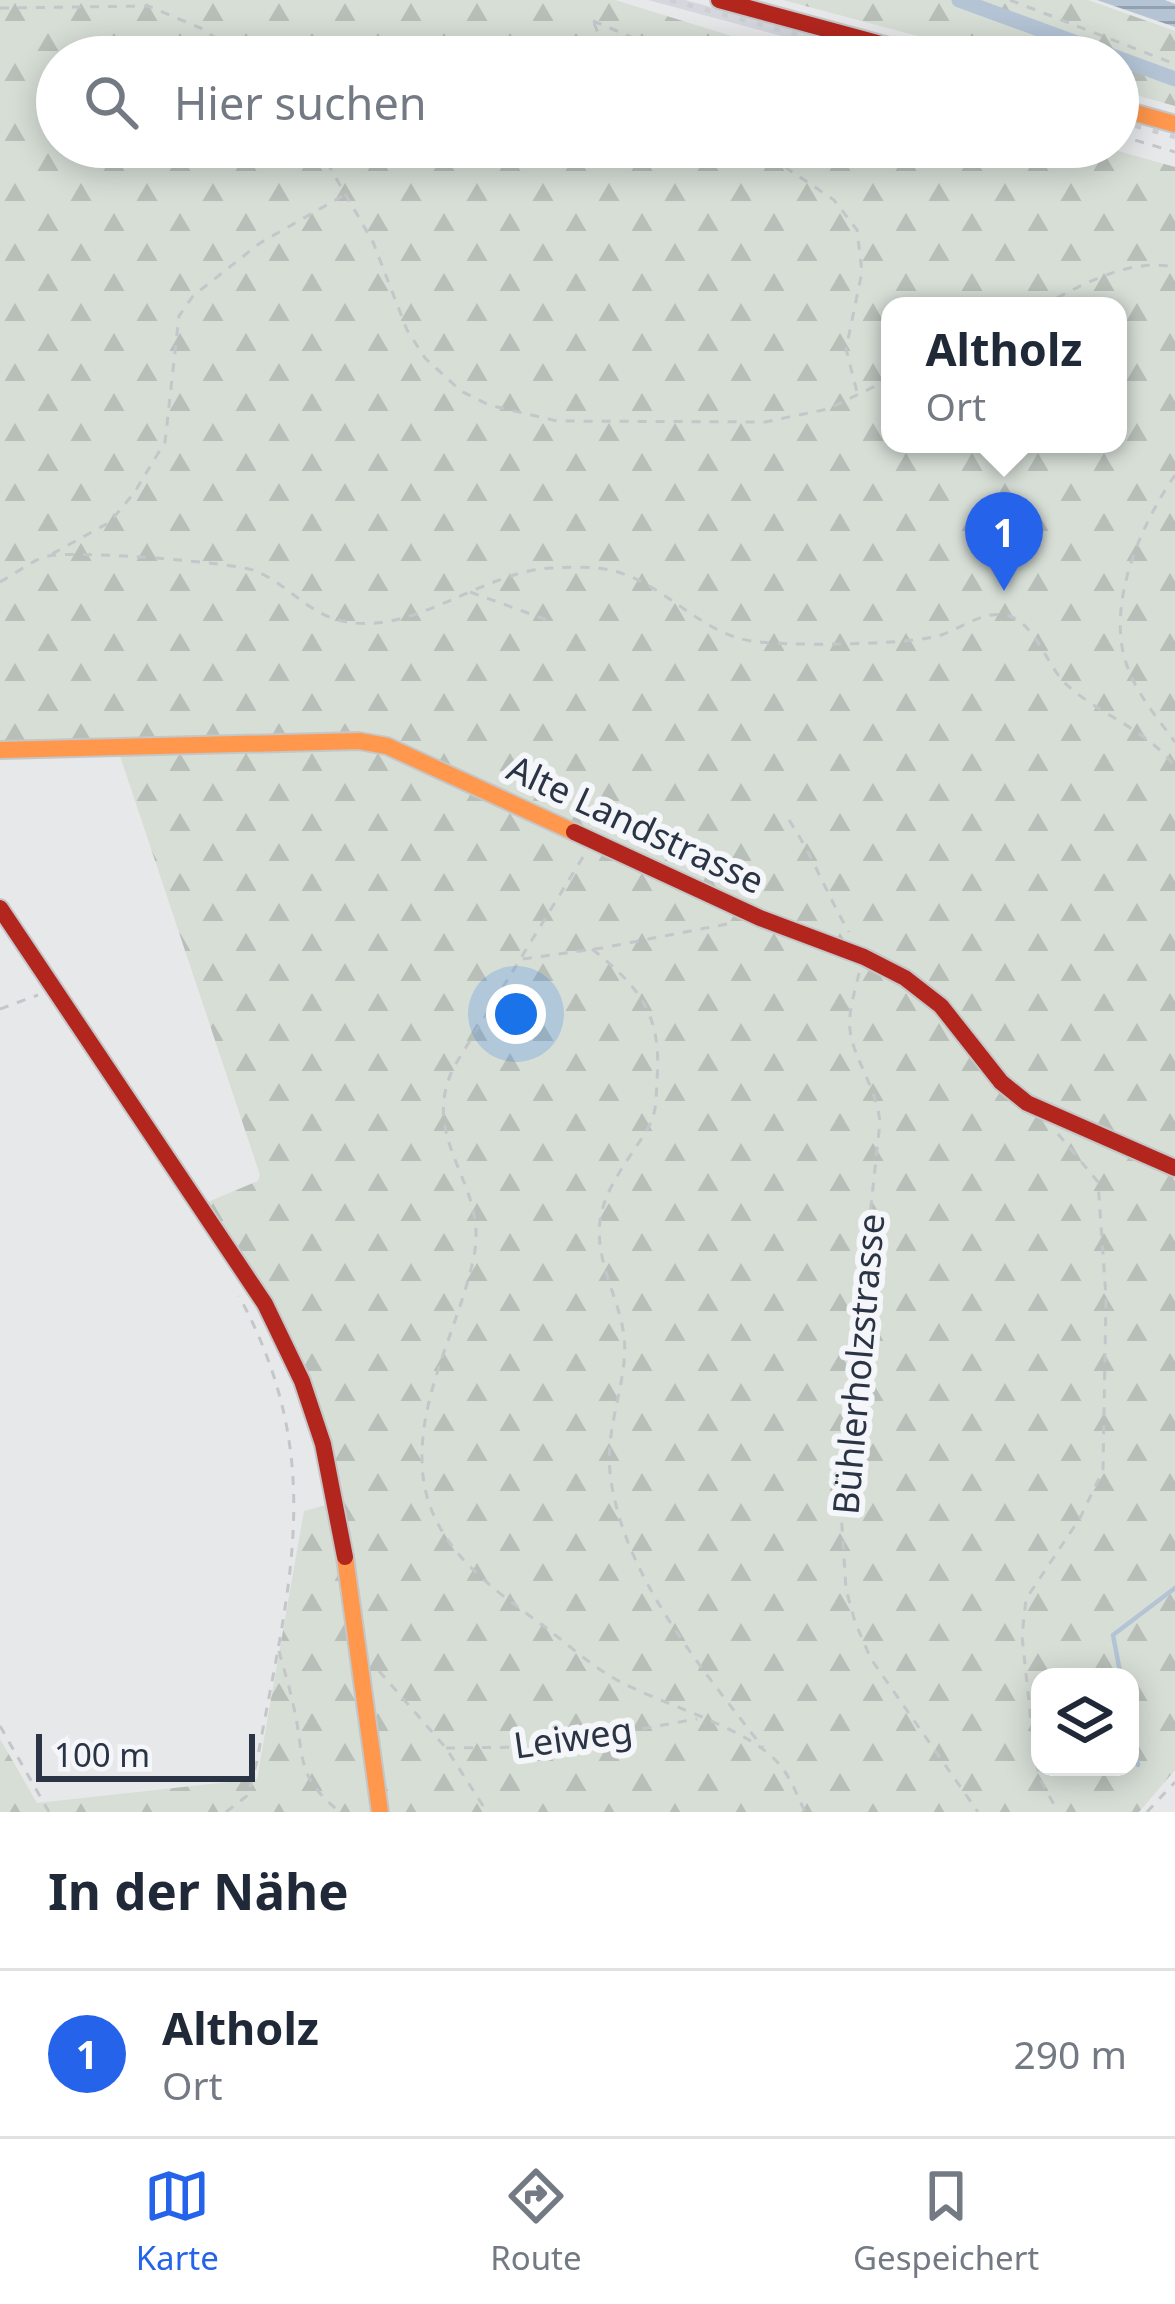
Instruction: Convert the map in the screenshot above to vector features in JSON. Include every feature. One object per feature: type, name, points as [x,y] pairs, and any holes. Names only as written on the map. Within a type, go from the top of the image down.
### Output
[{"type":"street","points":[[718,0],[851,36]]},
{"type":"street","points":[[1139,114],[1175,124]]},
{"type":"street","name":"Alte Landstrasse","points":[[0,750],[358,741],[414,757],[760,919],[864,957],[905,978],[941,1006],[1001,1082],[1027,1103],[1175,1168]]},
{"type":"street","points":[[0,908],[265,1304],[302,1381],[323,1444],[338,1514],[380,1812]]},
{"type":"path","points":[[1010,0],[1103,36]]},
{"type":"path","points":[[0,8],[148,6],[214,36]]},
{"type":"path","points":[[602,36],[593,21],[629,36]]},
{"type":"path","points":[[1139,50],[1175,64]]},
{"type":"path","points":[[1139,141],[1175,152]]},
{"type":"path","points":[[332,168],[348,193],[416,344],[442,376],[489,405],[557,421],[766,422],[828,409],[881,383]]},
{"type":"path","points":[[786,168],[834,200],[857,230],[862,272],[846,349],[858,394]]},
{"type":"path","points":[[0,581],[110,522],[134,493],[165,442],[179,316],[193,296],[260,242],[348,193]]},
{"type":"path","points":[[1059,297],[1142,264],[1175,267]]},
{"type":"path","points":[[1175,475],[1141,537],[1124,591],[1120,624],[1128,670],[1175,742]]},
{"type":"path","points":[[47,556],[251,569],[321,614],[356,623],[422,612],[524,571],[613,570],[656,590],[728,636],[764,643],[920,639],[981,617],[1009,616],[1022,625],[1070,687],[1142,735],[1175,767]]},
{"type":"path","points":[[468,591],[550,621]]},
{"type":"path","points":[[789,820],[864,957]]},
{"type":"path","points":[[593,840],[455,1064],[442,1094],[444,1126],[468,1194],[476,1235],[422,1438],[424,1484],[451,1547],[484,1582],[611,1677],[764,1750]]},
{"type":"path","points":[[521,959],[760,919]]},
{"type":"path","points":[[592,949],[639,994],[658,1036],[654,1115],[608,1192],[599,1229],[599,1245],[624,1336],[610,1441],[613,1487],[664,1619],[793,1784],[805,1812]]},
{"type":"path","name":"Bühlerholzstrasse","points":[[864,957],[852,1002],[850,1033],[877,1095],[880,1122],[840,1495],[846,1589],[871,1659],[978,1812]]},
{"type":"path","points":[[0,1009],[56,989]]},
{"type":"path","points":[[1053,1129],[1098,1182],[1106,1297],[1103,1471],[1080,1518],[1026,1599],[1022,1636],[1035,1760],[1058,1812]]},
{"type":"path","points":[[226,1812],[248,1795],[257,1761],[295,1541],[295,1486],[274,1370],[238,1293]]},
{"type":"path","points":[[354,1643],[446,1748],[487,1812]]},
{"type":"path","points":[[278,1645],[294,1708],[299,1757],[309,1779],[340,1812]]},
{"type":"path","name":"Leiweg","points":[[446,1748],[539,1747],[699,1718]]},
{"type":"path","points":[[0,1726],[49,1812]]},
{"type":"path","points":[[1148,1812],[1175,1782]]},
{"type":"shaded area","points":[[648,0],[685,0],[817,36],[781,36]]},
{"type":"green space","points":[[0,0],[615,0],[732,36],[36,36],[36,168],[1139,168],[1139,157],[1175,167],[1175,1770],[1139,1812],[0,1812],[0,1739],[37,1803],[257,1779],[304,1511],[341,1501],[253,1274],[208,1202],[258,1181],[260,1175],[114,738],[0,742]]},
{"type":"green space","points":[[783,0],[1088,0],[1175,31],[1175,106],[1139,96],[1139,36],[918,36]]},
{"type":"water","points":[[1097,0],[1165,0],[1175,4],[1175,27]]},
{"type":"waterway","points":[[959,0],[1057,36]]},
{"type":"waterway","points":[[1139,66],[1175,79]]},
{"type":"waterway","points":[[1119,1668],[1113,1635],[1175,1588]]},
{"type":"railway","points":[[670,0],[803,36]]},
{"type":"railway","points":[[1139,127],[1175,137]]},
{"type":"traffic: slow","points":[[1139,114],[1175,124]]},
{"type":"traffic: slow","points":[[0,750],[359,741],[387,746],[574,832]]},
{"type":"traffic: slow","points":[[345,1557],[380,1812]]},
{"type":"traffic: jam","points":[[719,0],[852,36]]},
{"type":"traffic: jam","points":[[574,832],[760,918],[864,957],[905,978],[941,1006],[1001,1082],[1027,1103],[1175,1168]]},
{"type":"traffic: jam","points":[[0,908],[265,1304],[302,1381],[323,1444],[345,1557]]},
{"type":"place","name":"Altholz","points":[[1004,591]]}]
